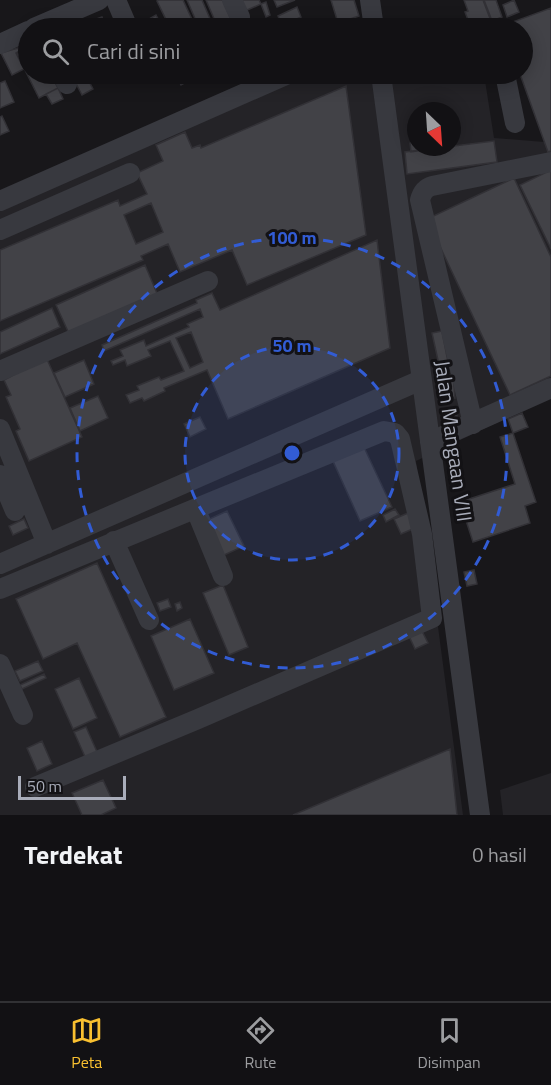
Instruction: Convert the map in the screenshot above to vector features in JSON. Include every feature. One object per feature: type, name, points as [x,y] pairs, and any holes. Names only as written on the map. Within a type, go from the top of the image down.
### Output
[{"type":"street","points":[[59,18],[99,0]]},
{"type":"street","points":[[116,0],[124,18]]},
{"type":"street","points":[[370,0],[373,18]]},
{"type":"street","points":[[0,44],[18,36]]},
{"type":"street","points":[[0,201],[265,84]]},
{"type":"street","name":"Jalan Mangaan VIII","points":[[382,84],[480,815]]},
{"type":"street","points":[[507,84],[515,123]]},
{"type":"street","points":[[473,424],[420,200],[424,190],[432,186],[551,162]]},
{"type":"street","points":[[0,230],[130,173]]},
{"type":"street","points":[[0,371],[208,280]]},
{"type":"street","points":[[0,564],[421,380]]},
{"type":"street","points":[[430,442],[551,388]]},
{"type":"street","points":[[0,429],[16,510]]},
{"type":"street","points":[[0,589],[384,431],[395,433],[400,439],[422,534],[432,618],[35,787]]},
{"type":"street","points":[[0,475],[16,510],[47,544]]},
{"type":"street","points":[[196,510],[224,576]]},
{"type":"street","points":[[114,541],[149,620]]},
{"type":"street","points":[[0,664],[23,715]]},
{"type":"shaded area","points":[[288,84],[486,84],[494,138],[544,142],[551,140],[551,397],[416,461],[463,815],[0,815],[0,201]]},
{"type":"shaded area","points":[[551,773],[551,815],[503,815],[500,790]]},
{"type":"building","points":[[183,0],[191,18],[165,18],[157,1]]},
{"type":"building","points":[[187,0],[202,0],[210,18],[195,18]]},
{"type":"building","points":[[206,0],[223,0],[230,18],[214,18]]},
{"type":"building","points":[[240,0],[259,0],[261,4],[245,11]]},
{"type":"building","points":[[274,0],[295,0],[277,7]]},
{"type":"building","points":[[331,0],[354,0],[359,16],[336,18]]},
{"type":"building","points":[[464,0],[483,0],[490,18],[467,18],[465,12],[468,11]]},
{"type":"building","points":[[484,0],[496,0],[502,17],[491,18]]},
{"type":"building","points":[[514,0],[519,12],[507,17],[503,5]]},
{"type":"building","points":[[266,2],[270,15],[266,17],[261,4]]},
{"type":"building","points":[[297,7],[301,17],[279,18],[278,16]]},
{"type":"building","points":[[551,8],[551,151],[548,152],[524,84],[533,84],[533,18],[524,18]]},
{"type":"building","points":[[18,48],[16,53],[18,72],[12,75],[1,53]]},
{"type":"building","points":[[5,81],[14,102],[0,108],[0,83]]},
{"type":"building","points":[[32,84],[56,84],[58,88],[39,98]]},
{"type":"building","points":[[76,84],[90,84],[93,89],[82,95]]},
{"type":"building","points":[[346,86],[366,235],[247,285],[232,250],[180,272],[168,244],[141,256],[143,260],[0,321],[0,250],[118,200],[120,206],[147,194],[137,173],[163,161],[156,145],[185,132],[192,148],[200,145],[201,148]],"holes":[[[151,203],[163,232],[136,244],[124,215]]]},
{"type":"building","points":[[58,88],[63,99],[52,104],[46,94]]},
{"type":"building","points":[[2,116],[9,131],[0,135],[0,117]]},
{"type":"building","points":[[494,141],[497,162],[407,174],[405,152],[407,152],[407,156],[461,156],[461,145]]},
{"type":"building","points":[[551,170],[551,249],[520,185]]},
{"type":"building","points":[[514,178],[551,257],[551,376],[510,395],[427,219]]},
{"type":"building","points":[[377,240],[390,348],[228,419],[207,370],[164,388],[165,391],[144,401],[142,398],[130,403],[126,395],[139,390],[137,386],[159,377],[161,380],[184,371],[170,341],[148,350],[151,356],[127,366],[125,360],[113,365],[111,361],[123,356],[120,350],[144,340],[146,346],[189,327],[187,324],[203,317],[200,309],[104,351],[102,345],[197,303],[196,300],[212,293],[220,310]],"holes":[[[191,332],[203,362],[190,368],[176,338]]]},
{"type":"building","points":[[145,265],[159,298],[71,338],[56,305]]},
{"type":"building","points":[[52,308],[60,327],[0,354],[0,332]]},
{"type":"building","points":[[442,331],[450,372],[441,374],[432,333]]},
{"type":"building","points":[[46,357],[82,437],[29,461],[16,431],[20,429],[6,397],[11,395],[4,380]]},
{"type":"building","points":[[84,360],[94,384],[65,397],[54,373]]},
{"type":"building","points":[[453,375],[455,398],[443,399],[441,376]]},
{"type":"building","points":[[98,396],[108,418],[80,431],[70,408]]},
{"type":"building","points":[[456,407],[458,423],[443,426],[441,409]]},
{"type":"building","points":[[522,413],[528,427],[513,433],[508,419]]},
{"type":"building","points":[[200,417],[206,429],[190,437],[184,424]]},
{"type":"building","points":[[513,433],[536,502],[525,506],[530,523],[473,542],[460,502],[515,484],[500,437]]},
{"type":"building","points":[[363,445],[392,507],[360,521],[332,459]]},
{"type":"building","points":[[395,509],[399,515],[386,522],[383,515]]},
{"type":"building","points":[[227,511],[244,546],[222,556],[205,521]]},
{"type":"building","points":[[408,513],[415,528],[401,534],[394,519]]},
{"type":"building","points":[[24,519],[28,528],[13,535],[9,526]]},
{"type":"building","points":[[97,563],[166,717],[120,737],[77,643],[43,659],[16,599]]},
{"type":"building","points":[[474,570],[477,584],[467,586],[464,572]]},
{"type":"building","points":[[223,585],[248,647],[229,655],[203,593]]},
{"type":"building","points":[[168,599],[171,607],[160,611],[157,603]]},
{"type":"building","points":[[180,602],[182,608],[177,611],[175,604]]},
{"type":"building","points":[[190,619],[214,673],[174,690],[151,636]]},
{"type":"building","points":[[421,629],[428,643],[415,649],[408,634]]},
{"type":"building","points":[[38,661],[43,671],[20,681],[15,671]]},
{"type":"building","points":[[44,674],[46,678],[22,689],[20,685]]},
{"type":"building","points":[[79,678],[97,718],[73,729],[55,689]]},
{"type":"building","points":[[86,727],[98,754],[86,759],[74,732]]},
{"type":"building","points":[[42,741],[52,764],[37,771],[27,748]]},
{"type":"building","points":[[450,749],[457,815],[293,815]]},
{"type":"building","points":[[103,780],[116,808],[101,815],[82,815],[72,793]]}]
